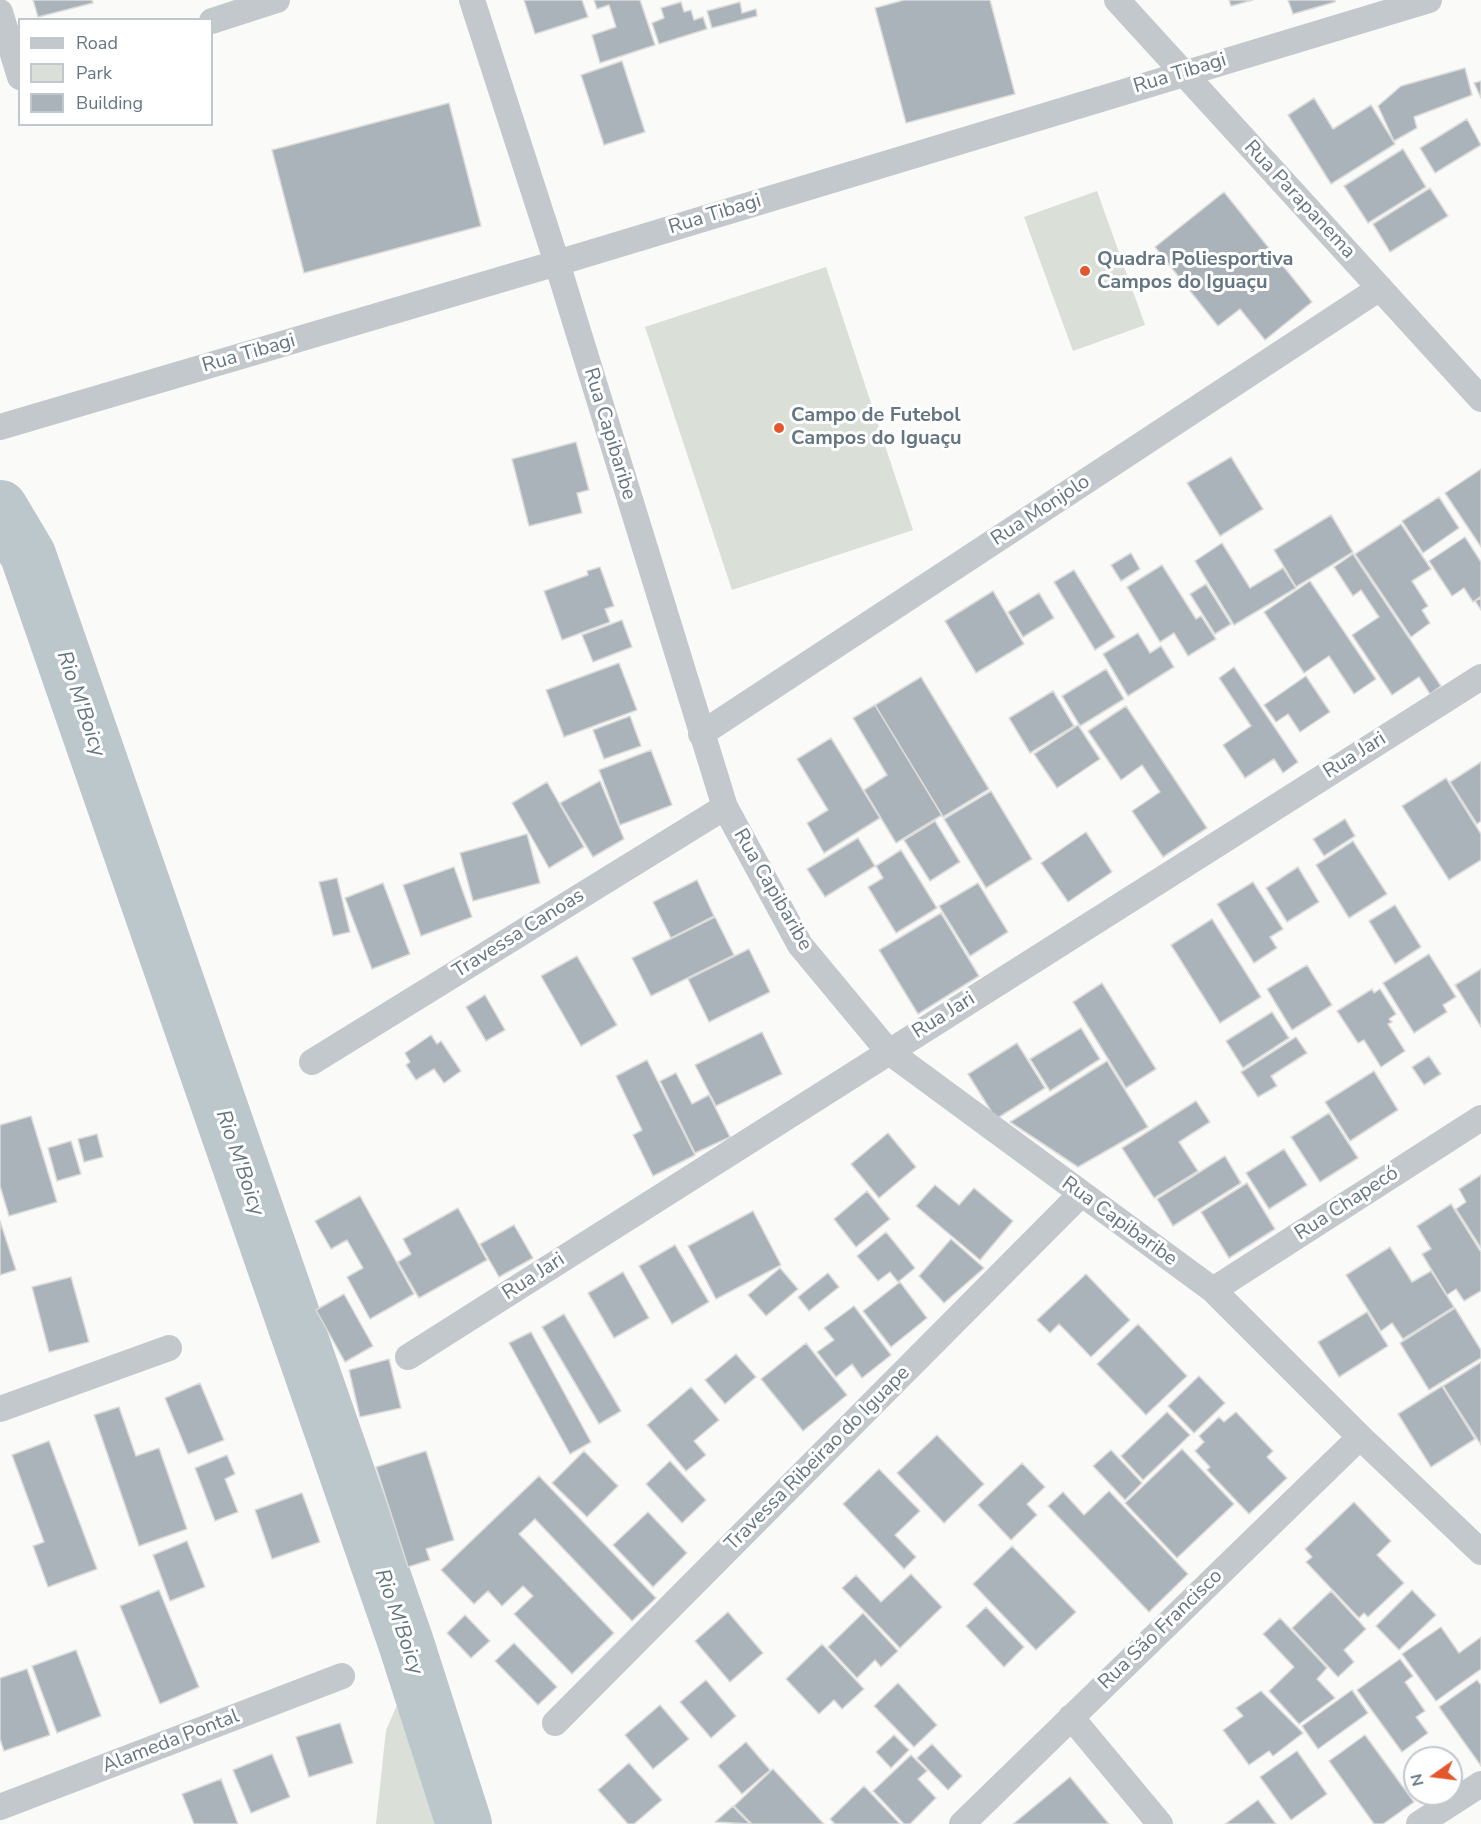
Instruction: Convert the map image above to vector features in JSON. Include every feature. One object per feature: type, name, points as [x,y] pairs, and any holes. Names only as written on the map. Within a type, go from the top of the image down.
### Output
[{"type":"street","points":[[213,21],[277,0]]},
{"type":"street","name":"Rua Capibaribe","points":[[472,0],[557,263],[725,807],[800,945],[888,1051],[1080,1195],[1213,1290],[1360,1437],[1480,1549]]},
{"type":"street","name":"Rua Parapanema","points":[[1117,0],[1481,399]]},
{"type":"street","name":"Rua Tibagi","points":[[0,427],[557,263],[1428,0]]},
{"type":"street","points":[[0,12],[18,70]]},
{"type":"street","name":"Rua Monjolo","points":[[701,734],[1380,288]]},
{"type":"street","name":"Rua Jari","points":[[408,1357],[1481,677]]},
{"type":"street","name":"Travessa Canoas","points":[[312,1062],[725,807]]},
{"type":"street","name":"Rua Chapecó","points":[[1213,1290],[1481,1118]]},
{"type":"street","name":"Travessa Ribeirao do Iguape","points":[[555,1724],[1080,1195]]},
{"type":"street","points":[[0,1409],[169,1348]]},
{"type":"street","name":"Rua São Francisco","points":[[962,1824],[1360,1437]]},
{"type":"street","name":"Alameda Pontal","points":[[0,1807],[342,1676]]},
{"type":"street","points":[[1071,1717],[1160,1824]]},
{"type":"street","points":[[1419,1824],[1481,1784]]},
{"type":"green space","name":"Quadra Poliesportiva Campos do Iguaçu","points":[[1097,191],[1145,325],[1073,351],[1024,217]]},
{"type":"green space","name":"Campo de Futebol Campos do Iguaçu","points":[[826,267],[913,530],[732,590],[645,327]]},
{"type":"green space","points":[[440,1690],[490,1824],[376,1824],[386,1730],[402,1694]]},
{"type":"building","points":[[33,0],[92,0],[93,3],[38,17]]},
{"type":"building","points":[[524,0],[582,0],[588,17],[535,34]]},
{"type":"building","points":[[594,0],[640,0],[655,45],[600,63],[592,35],[616,27],[609,5],[597,9]]},
{"type":"building","points":[[904,0],[990,0],[1015,94],[906,123],[875,8]]},
{"type":"building","points":[[1229,0],[1253,0],[1231,6]]},
{"type":"building","points":[[1288,0],[1335,0],[1335,2],[1293,14]]},
{"type":"building","points":[[681,2],[684,12],[691,10],[694,20],[703,17],[707,29],[659,44],[652,23],[664,18],[661,8]]},
{"type":"building","points":[[740,2],[742,13],[756,9],[757,16],[712,28],[707,11]]},
{"type":"building","points":[[622,61],[645,132],[604,145],[581,75]]},
{"type":"building","points":[[1465,68],[1472,95],[1414,117],[1417,128],[1394,141],[1378,106],[1401,86]]},
{"type":"building","points":[[1481,81],[1481,98],[1474,83]]},
{"type":"building","points":[[1314,98],[1333,129],[1371,105],[1395,144],[1331,184],[1288,115]]},
{"type":"building","points":[[449,103],[481,226],[304,273],[272,150]]},
{"type":"building","points":[[1467,119],[1481,145],[1435,173],[1420,148]]},
{"type":"building","points":[[1403,149],[1426,187],[1368,223],[1344,186]]},
{"type":"building","points":[[1430,188],[1448,216],[1390,252],[1373,224]]},
{"type":"building","points":[[1224,192],[1312,302],[1265,340],[1240,309],[1218,326],[1155,247]]},
{"type":"building","points":[[576,442],[589,490],[577,493],[582,513],[529,526],[512,459]]},
{"type":"building","points":[[1231,457],[1263,509],[1220,536],[1187,483]]},
{"type":"building","points":[[1481,469],[1481,547],[1445,493]]},
{"type":"building","points":[[1439,497],[1459,528],[1423,553],[1402,521]]},
{"type":"building","points":[[1331,515],[1353,552],[1296,587],[1274,550]]},
{"type":"building","points":[[1401,524],[1431,569],[1412,581],[1428,606],[1422,610],[1430,623],[1411,637],[1355,554]]},
{"type":"building","points":[[1465,537],[1481,562],[1481,596],[1473,602],[1464,588],[1452,596],[1429,561]]},
{"type":"building","points":[[1222,543],[1250,588],[1283,568],[1296,588],[1234,625],[1195,561]]},
{"type":"building","points":[[1131,553],[1140,569],[1121,581],[1111,565]]},
{"type":"building","points":[[1353,554],[1441,686],[1430,694],[1419,677],[1392,695],[1352,635],[1379,617],[1361,590],[1353,596],[1334,567]]},
{"type":"building","points":[[1162,565],[1196,619],[1201,616],[1216,639],[1188,656],[1174,633],[1160,642],[1127,587]]},
{"type":"building","points":[[600,567],[614,606],[605,609],[610,622],[562,640],[544,591],[588,575],[587,571]]},
{"type":"building","points":[[1074,570],[1115,637],[1095,650],[1054,582]]},
{"type":"building","points":[[1310,581],[1376,679],[1354,694],[1329,656],[1304,673],[1264,612]]},
{"type":"building","points":[[1206,584],[1231,624],[1215,634],[1190,594]]},
{"type":"building","points":[[993,591],[1024,644],[976,673],[945,621]]},
{"type":"building","points":[[1039,593],[1054,618],[1023,637],[1008,612]]},
{"type":"building","points":[[1481,598],[1481,610],[1475,601]]},
{"type":"building","points":[[622,620],[632,647],[593,662],[582,635]]},
{"type":"building","points":[[1138,633],[1150,653],[1161,646],[1174,667],[1128,696],[1103,654]]},
{"type":"building","points":[[619,663],[637,710],[564,737],[546,690]]},
{"type":"building","points":[[1234,667],[1298,762],[1283,773],[1274,759],[1245,778],[1223,745],[1251,726],[1219,678]]},
{"type":"building","points":[[1106,669],[1124,699],[1080,726],[1062,696]]},
{"type":"building","points":[[1306,676],[1330,712],[1300,732],[1288,714],[1276,722],[1264,705]]},
{"type":"building","points":[[921,677],[989,789],[943,817],[875,705]]},
{"type":"building","points":[[1053,691],[1074,726],[1030,753],[1009,718]]},
{"type":"building","points":[[875,705],[942,815],[896,843],[864,790],[887,775],[853,718]]},
{"type":"building","points":[[1126,706],[1207,828],[1163,857],[1132,811],[1160,792],[1142,765],[1121,780],[1088,731]]},
{"type":"building","points":[[630,716],[641,746],[604,759],[593,730]]},
{"type":"building","points":[[1078,725],[1100,759],[1057,788],[1034,754]]},
{"type":"building","points":[[831,738],[880,818],[824,853],[807,823],[828,810],[797,759]]},
{"type":"building","points":[[651,750],[672,805],[620,825],[599,770]]},
{"type":"building","points":[[1481,762],[1481,821],[1477,824],[1450,782]]},
{"type":"building","points":[[1446,778],[1481,834],[1481,860],[1449,880],[1402,806]]},
{"type":"building","points":[[600,781],[624,839],[593,857],[560,803]]},
{"type":"building","points":[[547,782],[584,847],[549,868],[512,803]]},
{"type":"building","points":[[991,791],[1032,859],[986,888],[944,819]]},
{"type":"building","points":[[1345,819],[1355,836],[1324,856],[1313,839]]},
{"type":"building","points":[[935,821],[960,862],[930,881],[904,840]]},
{"type":"building","points":[[1086,832],[1112,872],[1068,902],[1041,863]]},
{"type":"building","points":[[527,834],[540,883],[473,901],[460,853]]},
{"type":"building","points":[[858,838],[875,866],[825,897],[807,869]]},
{"type":"building","points":[[1353,841],[1387,894],[1349,918],[1316,865]]},
{"type":"building","points":[[901,850],[937,908],[896,933],[868,887],[883,878],[876,866]]},
{"type":"building","points":[[454,867],[472,917],[421,936],[403,885]]},
{"type":"building","points":[[1298,867],[1319,902],[1287,922],[1266,888]]},
{"type":"building","points":[[337,878],[350,932],[333,936],[319,882]]},
{"type":"building","points":[[697,880],[714,916],[671,938],[653,902]]},
{"type":"building","points":[[1253,882],[1283,929],[1270,937],[1277,948],[1254,963],[1217,904]]},
{"type":"building","points":[[383,883],[410,954],[372,969],[345,898]]},
{"type":"building","points":[[978,883],[1008,932],[970,956],[939,906]]},
{"type":"building","points":[[1395,905],[1421,947],[1395,964],[1369,921]]},
{"type":"building","points":[[941,913],[979,976],[918,1014],[879,950]]},
{"type":"building","points":[[715,917],[734,955],[651,996],[632,958]]},
{"type":"building","points":[[1212,919],[1261,997],[1220,1023],[1171,945]]},
{"type":"building","points":[[749,949],[770,992],[709,1022],[688,979]]},
{"type":"building","points":[[1429,954],[1456,997],[1443,1005],[1447,1012],[1414,1033],[1383,983]]},
{"type":"building","points":[[577,956],[617,1025],[581,1046],[541,976]]},
{"type":"building","points":[[1307,965],[1332,1005],[1292,1030],[1267,989]]},
{"type":"building","points":[[1481,969],[1481,1027],[1455,985]]},
{"type":"building","points":[[1102,983],[1156,1069],[1126,1088],[1073,1002]]},
{"type":"building","points":[[1372,989],[1374,993],[1380,989],[1396,1014],[1389,1019],[1392,1022],[1388,1024],[1405,1051],[1381,1067],[1364,1040],[1358,1043],[1337,1011]]},
{"type":"building","points":[[485,995],[505,1030],[486,1041],[466,1007]]},
{"type":"building","points":[[1272,1012],[1289,1038],[1243,1068],[1226,1041]]},
{"type":"building","points":[[1081,1028],[1100,1059],[1050,1091],[1030,1059]]},
{"type":"building","points":[[762,1032],[782,1074],[716,1106],[695,1065]]},
{"type":"building","points":[[431,1035],[437,1044],[441,1041],[461,1071],[444,1083],[434,1069],[416,1080],[406,1065],[410,1062],[405,1053]]},
{"type":"building","points":[[1296,1037],[1307,1053],[1271,1076],[1277,1086],[1258,1097],[1241,1072]]},
{"type":"building","points":[[1017,1043],[1045,1088],[996,1119],[968,1074]]},
{"type":"building","points":[[1429,1056],[1441,1074],[1424,1085],[1412,1067]]},
{"type":"building","points":[[647,1060],[695,1155],[653,1176],[633,1135],[642,1130],[616,1076]]},
{"type":"building","points":[[1107,1061],[1148,1127],[1078,1167],[1010,1122]]},
{"type":"building","points":[[1374,1071],[1398,1110],[1350,1141],[1325,1102]]},
{"type":"building","points":[[676,1073],[692,1104],[709,1095],[730,1137],[695,1153],[660,1081]]},
{"type":"building","points":[[1196,1101],[1210,1122],[1179,1142],[1198,1171],[1154,1198],[1122,1148]]},
{"type":"building","points":[[1329,1113],[1358,1158],[1320,1182],[1291,1137]]},
{"type":"building","points":[[31,1116],[57,1202],[9,1216],[0,1186],[0,1125]]},
{"type":"building","points":[[888,1133],[916,1167],[879,1198],[851,1164]]},
{"type":"building","points":[[97,1134],[103,1157],[84,1162],[78,1139]]},
{"type":"building","points":[[71,1141],[81,1174],[57,1181],[48,1148]]},
{"type":"building","points":[[1284,1149],[1307,1185],[1269,1209],[1246,1173]]},
{"type":"building","points":[[1225,1156],[1241,1183],[1173,1226],[1157,1199]]},
{"type":"building","points":[[1481,1175],[1481,1248],[1456,1209],[1466,1202],[1459,1189]]},
{"type":"building","points":[[1247,1183],[1275,1229],[1229,1258],[1201,1212]]},
{"type":"building","points":[[935,1185],[959,1205],[974,1188],[1013,1221],[980,1260],[916,1206]]},
{"type":"building","points":[[867,1191],[890,1219],[856,1247],[834,1219]]},
{"type":"building","points":[[360,1196],[414,1294],[370,1319],[347,1277],[363,1268],[347,1240],[331,1249],[315,1221]]},
{"type":"building","points":[[1451,1204],[1481,1252],[1481,1291],[1464,1301],[1456,1289],[1447,1295],[1422,1254],[1431,1249],[1417,1226]]},
{"type":"building","points":[[458,1208],[487,1260],[419,1298],[398,1262],[411,1254],[403,1239]]},
{"type":"building","points":[[753,1211],[781,1265],[716,1299],[688,1246]]},
{"type":"building","points":[[0,1221],[16,1270],[0,1275]]},
{"type":"building","points":[[514,1225],[533,1258],[499,1277],[480,1244]]},
{"type":"building","points":[[886,1232],[915,1268],[898,1282],[890,1272],[878,1281],[857,1256]]},
{"type":"building","points":[[951,1239],[984,1268],[944,1303],[919,1276]]},
{"type":"building","points":[[675,1245],[709,1302],[672,1324],[639,1266]]},
{"type":"building","points":[[1390,1247],[1412,1282],[1431,1271],[1454,1307],[1403,1339],[1392,1323],[1381,1331],[1346,1275]]},
{"type":"building","points":[[780,1268],[798,1289],[766,1316],[748,1295]]},
{"type":"building","points":[[623,1272],[649,1318],[614,1338],[588,1293]]},
{"type":"building","points":[[828,1273],[839,1287],[809,1311],[798,1297]]},
{"type":"building","points":[[1086,1274],[1130,1320],[1091,1357],[1059,1324],[1050,1333],[1037,1320]]},
{"type":"building","points":[[71,1277],[89,1342],[49,1352],[32,1287]]},
{"type":"building","points":[[900,1282],[927,1318],[891,1347],[863,1311]]},
{"type":"building","points":[[344,1294],[373,1346],[345,1362],[316,1310]]},
{"type":"building","points":[[854,1306],[891,1355],[862,1378],[852,1364],[836,1377],[817,1352],[834,1340],[824,1328]]},
{"type":"building","points":[[1455,1308],[1481,1350],[1481,1358],[1429,1390],[1400,1343]]},
{"type":"building","points":[[1367,1312],[1388,1346],[1339,1377],[1318,1342]]},
{"type":"building","points":[[564,1314],[621,1411],[599,1424],[542,1327]]},
{"type":"building","points":[[1138,1324],[1187,1376],[1146,1415],[1097,1364]]},
{"type":"building","points":[[531,1332],[591,1442],[570,1454],[509,1343]]},
{"type":"building","points":[[806,1343],[847,1395],[803,1431],[761,1379]]},
{"type":"building","points":[[736,1354],[756,1377],[725,1404],[705,1380]]},
{"type":"building","points":[[389,1359],[401,1408],[360,1417],[349,1370]]},
{"type":"building","points":[[1481,1362],[1481,1445],[1443,1386]]},
{"type":"building","points":[[1199,1376],[1225,1403],[1194,1433],[1168,1406]]},
{"type":"building","points":[[200,1383],[224,1440],[188,1454],[165,1398]]},
{"type":"building","points":[[1442,1386],[1475,1439],[1431,1467],[1398,1414]]},
{"type":"building","points":[[691,1387],[719,1420],[694,1441],[706,1455],[686,1471],[647,1425]]},
{"type":"building","points":[[119,1407],[136,1456],[159,1448],[187,1529],[139,1546],[94,1415]]},
{"type":"building","points":[[1167,1412],[1190,1435],[1143,1480],[1121,1456]]},
{"type":"building","points":[[1236,1412],[1273,1451],[1267,1457],[1287,1478],[1249,1514],[1207,1470],[1210,1467],[1195,1451],[1204,1442],[1199,1436],[1219,1417],[1224,1422]]},
{"type":"building","points":[[937,1435],[984,1484],[944,1523],[897,1473]]},
{"type":"building","points":[[49,1441],[97,1569],[48,1587],[33,1546],[44,1542],[12,1455]]},
{"type":"building","points":[[1182,1449],[1234,1504],[1177,1558],[1125,1503]]},
{"type":"building","points":[[1111,1450],[1142,1483],[1125,1500],[1093,1466]]},
{"type":"building","points":[[426,1451],[454,1540],[426,1549],[430,1560],[408,1567],[376,1467]]},
{"type":"building","points":[[584,1451],[618,1486],[587,1517],[552,1483]]},
{"type":"building","points":[[227,1455],[235,1474],[225,1479],[238,1512],[215,1521],[195,1468]]},
{"type":"building","points":[[670,1461],[706,1500],[682,1523],[646,1484]]},
{"type":"building","points":[[1022,1463],[1045,1487],[1027,1504],[1037,1515],[1011,1540],[978,1505]]},
{"type":"building","points":[[879,1469],[920,1511],[895,1535],[916,1557],[904,1569],[843,1504]]},
{"type":"building","points":[[539,1476],[656,1598],[632,1621],[535,1519],[519,1534],[614,1633],[572,1674],[514,1614],[533,1596],[523,1586],[502,1606],[488,1591],[474,1604],[441,1570]]},
{"type":"building","points":[[1109,1491],[1188,1574],[1149,1612],[1048,1506],[1063,1492],[1084,1515]]},
{"type":"building","points":[[302,1493],[320,1542],[272,1559],[255,1510]]},
{"type":"building","points":[[1354,1502],[1391,1541],[1377,1555],[1404,1583],[1368,1617],[1364,1613],[1359,1618],[1306,1562],[1312,1557],[1305,1549]]},
{"type":"building","points":[[648,1512],[687,1553],[653,1587],[613,1545]]},
{"type":"building","points":[[187,1541],[205,1587],[170,1601],[153,1555]]},
{"type":"building","points":[[1012,1546],[1076,1612],[1036,1650],[973,1584]]},
{"type":"building","points":[[911,1574],[942,1607],[900,1648],[842,1588],[856,1575],[881,1602]]},
{"type":"building","points":[[159,1590],[199,1687],[160,1704],[120,1606]]},
{"type":"building","points":[[1412,1590],[1436,1615],[1399,1650],[1376,1626]]},
{"type":"building","points":[[1331,1591],[1366,1629],[1344,1650],[1354,1662],[1338,1677],[1292,1628]]},
{"type":"building","points":[[986,1607],[1024,1647],[1004,1667],[966,1626]]},
{"type":"building","points":[[728,1612],[763,1653],[730,1682],[695,1641]]},
{"type":"building","points":[[863,1613],[898,1651],[881,1667],[875,1660],[857,1678],[828,1647]]},
{"type":"building","points":[[465,1615],[490,1641],[471,1658],[447,1633]]},
{"type":"building","points":[[1280,1618],[1327,1668],[1317,1679],[1335,1698],[1299,1724],[1269,1691],[1294,1667],[1263,1634]]},
{"type":"building","points":[[1441,1627],[1459,1653],[1481,1637],[1481,1669],[1436,1701],[1402,1654]]},
{"type":"building","points":[[514,1643],[557,1687],[538,1705],[495,1661]]},
{"type":"building","points":[[822,1644],[864,1689],[842,1709],[834,1700],[819,1714],[786,1679]]},
{"type":"building","points":[[76,1650],[101,1716],[57,1733],[32,1666]]},
{"type":"building","points":[[1400,1659],[1413,1676],[1405,1682],[1425,1711],[1416,1717],[1428,1733],[1410,1746],[1403,1746],[1402,1752],[1357,1690]]},
{"type":"building","points":[[27,1669],[50,1735],[4,1751],[0,1739],[0,1678]]},
{"type":"building","points":[[706,1680],[736,1716],[711,1738],[680,1702]]},
{"type":"building","points":[[1477,1680],[1481,1685],[1481,1766],[1439,1707]]},
{"type":"building","points":[[898,1683],[937,1725],[914,1747],[874,1706]]},
{"type":"building","points":[[1352,1690],[1368,1713],[1318,1749],[1302,1726]]},
{"type":"building","points":[[1261,1691],[1303,1733],[1273,1756],[1269,1751],[1249,1765],[1223,1730],[1243,1716],[1236,1708]]},
{"type":"building","points":[[660,1705],[689,1739],[653,1769],[625,1735]]},
{"type":"building","points":[[340,1723],[353,1763],[309,1777],[296,1737]]},
{"type":"building","points":[[894,1735],[909,1750],[891,1768],[876,1752]]},
{"type":"building","points":[[1365,1735],[1403,1787],[1403,1806],[1408,1806],[1383,1824],[1374,1824],[1329,1761]]},
{"type":"building","points":[[746,1742],[770,1770],[742,1794],[718,1766]]},
{"type":"building","points":[[932,1744],[962,1776],[948,1790],[917,1758]]},
{"type":"building","points":[[1297,1751],[1327,1794],[1291,1820],[1260,1777]]},
{"type":"building","points":[[272,1754],[290,1797],[251,1813],[233,1770]]},
{"type":"building","points":[[911,1755],[927,1771],[918,1779],[936,1798],[910,1824],[904,1824],[873,1791]]},
{"type":"building","points":[[629,1763],[662,1800],[634,1824],[628,1824],[598,1790]]},
{"type":"building","points":[[773,1769],[824,1824],[752,1824],[734,1806]]},
{"type":"building","points":[[1070,1777],[1109,1824],[1013,1824]]},
{"type":"building","points":[[221,1779],[238,1824],[194,1824],[182,1794]]},
{"type":"building","points":[[864,1786],[900,1824],[835,1824],[830,1819]]},
{"type":"building","points":[[1258,1800],[1276,1824],[1225,1824]]},
{"type":"building","points":[[733,1806],[738,1812],[750,1824],[715,1822]]},
{"type":"waterway","name":"Rio M'Boicy","points":[[0,508],[28,555],[406,1643],[464,1824]]},
{"type":"place","name":"Quadra Poliesportiva Campos do Iguaçu","points":[[1085,271]]},
{"type":"place","name":"Campo de Futebol Campos do Iguaçu","points":[[779,428]]}]
